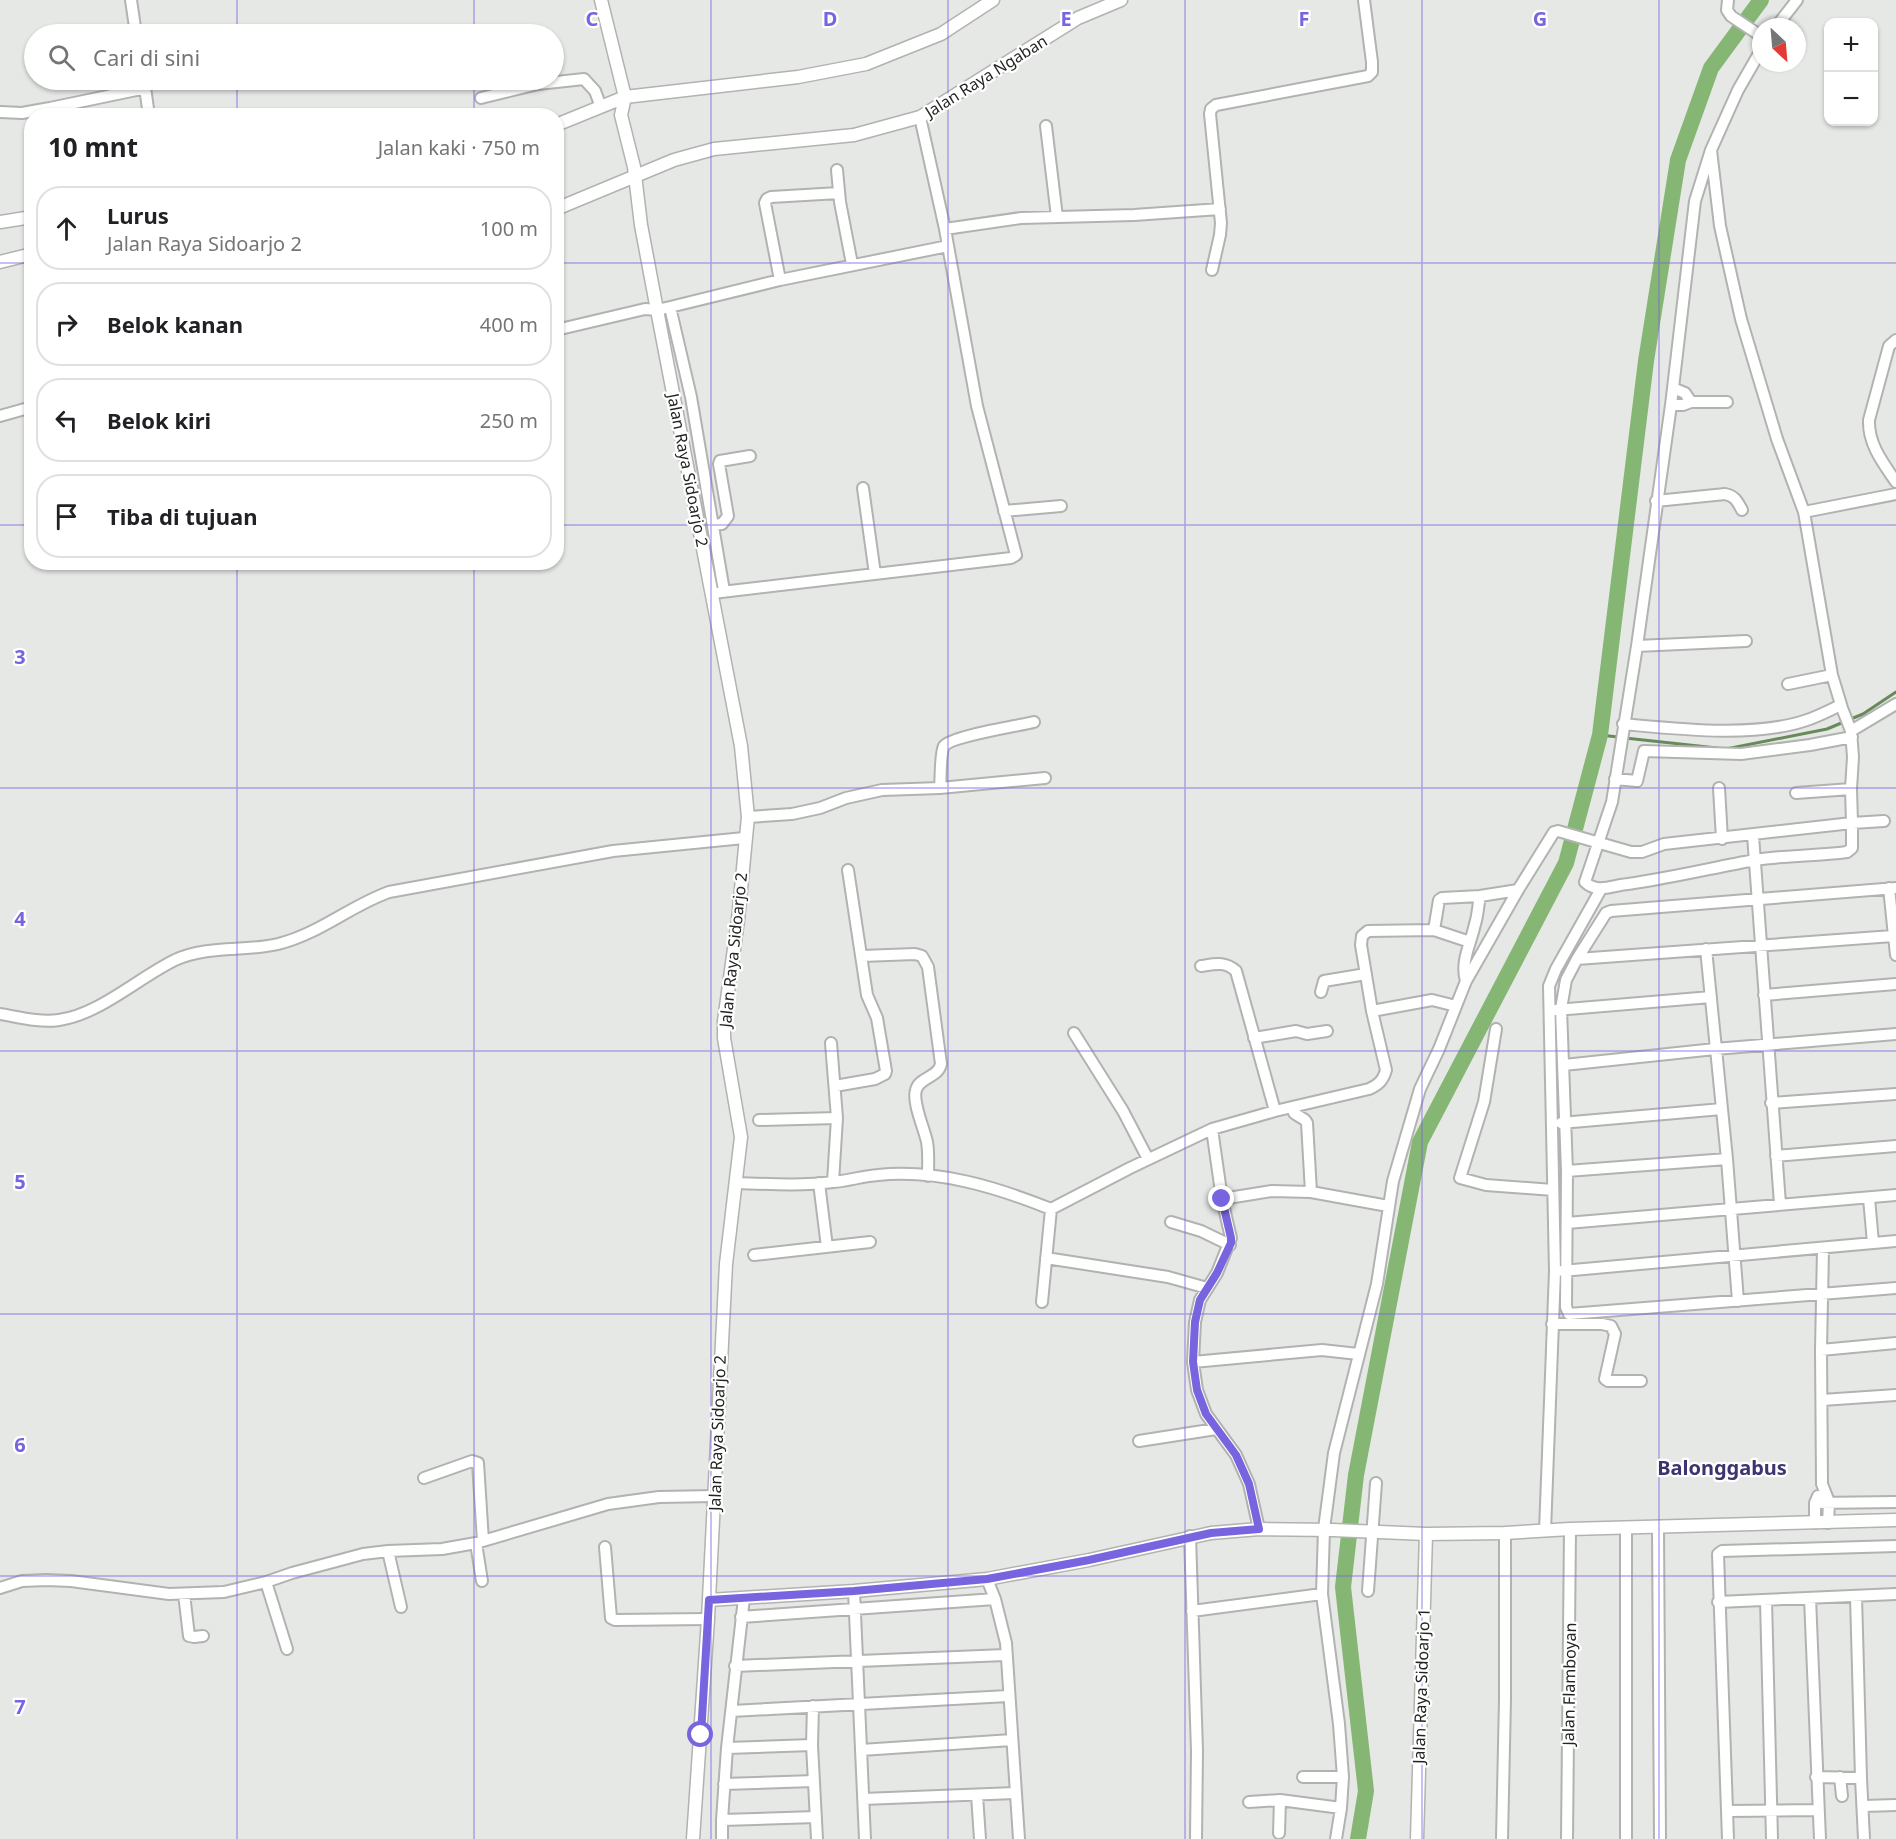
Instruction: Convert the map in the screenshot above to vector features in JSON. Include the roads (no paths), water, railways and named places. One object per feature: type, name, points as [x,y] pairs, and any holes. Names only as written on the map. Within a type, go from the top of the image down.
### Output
[{"type":"street","points":[[131,0],[135,24]]},
{"type":"street","name":"Jalan Raya Sidoarjo 2","points":[[601,0],[625,97],[621,115],[633,167],[641,225],[664,308],[719,592],[753,816],[744,838],[738,920],[724,1021],[725,1056],[738,1112],[741,1137],[743,1183],[726,1264],[715,1496],[716,1600],[708,1619],[693,1839]]},
{"type":"street","points":[[564,121],[625,97],[798,77],[866,64],[941,34],[993,0]]},
{"type":"street","name":"Jalan Raya Ngaban","points":[[564,204],[633,167],[674,160],[714,149],[854,135],[920,117],[1078,18],[1121,0]]},
{"type":"street","points":[[1212,270],[1220,235],[1220,209],[1210,114],[1212,109],[1216,105],[1368,76],[1372,72],[1372,62],[1364,0]]},
{"type":"street","points":[[1728,0],[1727,10],[1731,16],[1752,30]]},
{"type":"street","points":[[1783,18],[1797,0]]},
{"type":"street","points":[[1711,150],[1720,226],[1741,319],[1777,439],[1804,512],[1832,675],[1851,732],[1852,848],[1847,852],[1754,860],[1669,878],[1614,885],[1601,889],[1587,885],[1584,878],[1594,841],[1611,802],[1637,646],[1671,405],[1695,201],[1711,150],[1738,90],[1752,66]]},
{"type":"street","points":[[564,81],[584,79],[589,82],[601,107]]},
{"type":"street","points":[[50,108],[126,90]]},
{"type":"street","points":[[144,90],[147,108]]},
{"type":"street","points":[[481,98],[514,90]]},
{"type":"street","points":[[0,112],[24,113]]},
{"type":"street","points":[[664,308],[691,397],[713,525],[719,592],[1011,558],[1017,552],[977,406],[945,229],[920,117]]},
{"type":"street","points":[[1046,126],[1057,217]]},
{"type":"street","points":[[837,170],[852,264]]},
{"type":"street","points":[[780,280],[765,201],[771,197],[839,193]]},
{"type":"street","points":[[945,229],[1021,218],[1220,209]]},
{"type":"street","points":[[0,222],[24,218]]},
{"type":"street","points":[[564,328],[645,309],[664,308],[852,264],[948,246]]},
{"type":"street","points":[[0,262],[24,256]]},
{"type":"street","points":[[1804,512],[1895,488],[1878,456],[1869,429],[1869,420],[1889,346],[1896,340]]},
{"type":"street","points":[[1673,388],[1685,393],[1691,402]]},
{"type":"street","points":[[1671,405],[1691,402],[1727,402]]},
{"type":"street","points":[[0,416],[24,409]]},
{"type":"street","points":[[713,525],[722,524],[728,516],[720,461],[750,456]]},
{"type":"street","points":[[863,488],[875,574]]},
{"type":"street","points":[[1656,501],[1725,494],[1736,499],[1742,510]]},
{"type":"street","points":[[1004,511],[1061,506]]},
{"type":"street","points":[[1637,646],[1746,641]]},
{"type":"street","points":[[1788,684],[1832,675]]},
{"type":"street","points":[[1615,779],[1637,781],[1644,751],[1741,754],[1810,745],[1851,732],[1896,704]]},
{"type":"street","points":[[1623,726],[1739,730],[1776,727],[1805,721],[1841,706]]},
{"type":"street","points":[[940,788],[943,750],[948,743],[1034,722]]},
{"type":"street","points":[[753,816],[792,814],[882,790],[940,788],[1045,778]]},
{"type":"street","points":[[1719,788],[1722,839]]},
{"type":"street","points":[[1796,793],[1851,789]]},
{"type":"street","points":[[1335,1839],[1341,1808],[1343,1777],[1339,1724],[1322,1594],[1334,1453],[1377,1284],[1388,1206],[1400,1152],[1420,1089],[1439,1049],[1466,981],[1518,890],[1553,833],[1558,831],[1631,852],[1642,852],[1664,844],[1884,820]]},
{"type":"street","points":[[1753,835],[1780,1204]]},
{"type":"street","points":[[0,1014],[56,1021],[78,1016],[176,960],[202,952],[277,944],[310,934],[368,900],[389,892],[613,851],[744,838]]},
{"type":"street","points":[[835,1086],[875,1079],[885,1074],[886,1071],[878,1018],[867,995],[848,870]]},
{"type":"street","points":[[1591,908],[1606,913],[1615,910],[1892,888],[1893,936],[1896,955]]},
{"type":"street","points":[[1545,1531],[1552,1324],[1567,1223],[1564,1065],[1556,1010],[1549,986],[1601,889]]},
{"type":"street","points":[[1434,930],[1439,900],[1442,897],[1480,896],[1518,890]]},
{"type":"street","points":[[1466,981],[1464,966],[1476,923],[1480,896]]},
{"type":"street","points":[[1606,913],[1577,959],[1564,985],[1556,1010],[1552,1124],[1553,1190],[1561,1271],[1569,1314],[1896,1288]]},
{"type":"street","points":[[743,1183],[819,1183],[878,1174],[952,1178],[1001,1189],[1051,1209],[1212,1129],[1378,1085],[1384,1078],[1386,1070],[1366,974],[1361,941],[1365,932],[1404,929],[1434,930],[1470,942]]},
{"type":"street","points":[[1577,959],[1893,936]]},
{"type":"street","points":[[1706,949],[1727,1159],[1738,1301]]},
{"type":"street","points":[[862,956],[915,954],[922,956],[928,967],[941,1064],[935,1074],[919,1084],[915,1093],[927,1143],[928,1176]]},
{"type":"street","points":[[1201,966],[1223,963],[1230,965],[1236,971],[1275,1111]]},
{"type":"street","points":[[1321,992],[1324,981],[1366,974]]},
{"type":"street","points":[[1764,994],[1896,984]]},
{"type":"street","points":[[1556,1010],[1711,997]]},
{"type":"street","points":[[1372,1011],[1432,1000],[1456,1006]]},
{"type":"street","points":[[1497,1029],[1484,1102],[1460,1178],[1486,1185],[1553,1190]]},
{"type":"street","points":[[1254,1038],[1296,1032],[1307,1034],[1326,1031]]},
{"type":"street","points":[[1074,1033],[1122,1111],[1148,1159]]},
{"type":"street","points":[[1564,1065],[1896,1034]]},
{"type":"street","points":[[831,1043],[837,1118],[832,1182]]},
{"type":"street","points":[[1772,1103],[1896,1094]]},
{"type":"street","points":[[1292,1107],[1294,1113],[1307,1123],[1311,1192]]},
{"type":"street","points":[[1552,1124],[1722,1109]]},
{"type":"street","points":[[759,1119],[837,1118]]},
{"type":"street","points":[[1212,1129],[1231,1242],[1217,1273],[1200,1300],[1195,1322],[1193,1362],[1197,1390],[1206,1414],[1236,1455],[1249,1484],[1259,1529]]},
{"type":"street","points":[[1776,1156],[1896,1146]]},
{"type":"street","points":[[1567,1171],[1727,1159]]},
{"type":"street","points":[[819,1183],[826,1247]]},
{"type":"street","points":[[1222,1199],[1272,1191],[1311,1192],[1388,1206]]},
{"type":"street","points":[[1567,1223],[1896,1195]]},
{"type":"street","points":[[1869,1198],[1873,1243]]},
{"type":"street","points":[[1042,1302],[1051,1209]]},
{"type":"street","points":[[1171,1222],[1231,1242]]},
{"type":"street","points":[[1561,1271],[1896,1241]]},
{"type":"street","points":[[754,1255],[870,1242]]},
{"type":"street","points":[[1821,1523],[1815,1503],[1822,1484],[1823,1249]]},
{"type":"street","points":[[1046,1258],[1168,1277],[1207,1288]]},
{"type":"street","points":[[1552,1324],[1611,1326],[1615,1334],[1605,1379],[1608,1381],[1641,1381]]},
{"type":"street","points":[[1821,1350],[1896,1343]]},
{"type":"street","points":[[1193,1362],[1322,1350],[1358,1354]]},
{"type":"street","points":[[1822,1400],[1896,1395]]},
{"type":"street","points":[[1139,1441],[1216,1430]]},
{"type":"street","points":[[424,1478],[472,1461],[478,1463],[482,1581]]},
{"type":"street","points":[[1368,1591],[1370,1531],[1376,1483]]},
{"type":"street","points":[[1821,1523],[1829,1502],[1822,1484]]},
{"type":"street","points":[[0,1588],[22,1581],[71,1581],[184,1594],[224,1592],[363,1554],[442,1549],[479,1542],[608,1504],[659,1497],[715,1496]]},
{"type":"street","points":[[1815,1503],[1896,1502]]},
{"type":"street","points":[[716,1600],[987,1579],[1089,1560],[1190,1536],[1259,1529],[1328,1529],[1426,1534],[1504,1533],[1570,1529],[1896,1520]]},
{"type":"street","points":[[1658,1527],[1660,1839]]},
{"type":"street","points":[[1626,1528],[1626,1839]]},
{"type":"street","name":"Jalan Flamboyan","points":[[1567,1839],[1570,1529]]},
{"type":"street","points":[[1502,1839],[1505,1699],[1504,1533]]},
{"type":"street","name":"Jalan Raya Sidoarjo 1","points":[[1417,1839],[1426,1534]]},
{"type":"street","points":[[1190,1536],[1197,1750],[1196,1839]]},
{"type":"street","points":[[1728,1839],[1717,1555],[1720,1552],[1896,1546]]},
{"type":"street","points":[[604,1547],[611,1618],[615,1620],[708,1619]]},
{"type":"street","points":[[388,1551],[401,1607]]},
{"type":"street","points":[[987,1579],[995,1599],[1006,1643],[1019,1839]]},
{"type":"street","points":[[266,1582],[287,1649]]},
{"type":"street","points":[[854,1591],[865,1839]]},
{"type":"street","points":[[184,1594],[189,1636],[203,1636]]},
{"type":"street","points":[[1192,1611],[1322,1594]]},
{"type":"street","points":[[1718,1602],[1896,1594]]},
{"type":"street","points":[[1856,1596],[1864,1839]]},
{"type":"street","points":[[722,1839],[727,1748],[744,1598]]},
{"type":"street","points":[[1810,1598],[1820,1839]]},
{"type":"street","points":[[741,1617],[995,1599]]},
{"type":"street","points":[[1766,1600],[1772,1839]]},
{"type":"street","points":[[735,1666],[1005,1655]]},
{"type":"street","points":[[732,1711],[1008,1696]]},
{"type":"street","points":[[813,1706],[812,1745],[817,1839]]},
{"type":"street","points":[[861,1750],[1012,1740]]},
{"type":"street","points":[[727,1748],[812,1745]]},
{"type":"street","points":[[1303,1777],[1343,1777]]},
{"type":"street","points":[[1816,1777],[1861,1778]]},
{"type":"street","points":[[1840,1778],[1842,1796]]},
{"type":"street","points":[[724,1784],[814,1781]]},
{"type":"street","points":[[863,1800],[1015,1793]]},
{"type":"street","points":[[977,1795],[980,1839]]},
{"type":"street","points":[[1249,1802],[1280,1800],[1341,1808]]},
{"type":"street","points":[[1279,1833],[1280,1800]]},
{"type":"street","points":[[1864,1806],[1896,1805]]},
{"type":"street","points":[[1728,1810],[1817,1810]]},
{"type":"street","points":[[722,1820],[816,1817]]},
{"type":"waterway","points":[[1358,1839],[1366,1791],[1343,1587],[1356,1475],[1420,1142],[1566,863],[1600,735],[1646,361],[1678,160],[1711,68],[1761,0]]},
{"type":"waterway","points":[[1726,749],[1827,729],[1863,714],[1896,692]]},
{"type":"waterway","points":[[1600,735],[1618,737]]},
{"type":"waterway","points":[[1625,738],[1717,748]]},
{"type":"district","name":"Balonggabus","points":[[1722,1468]]}]
